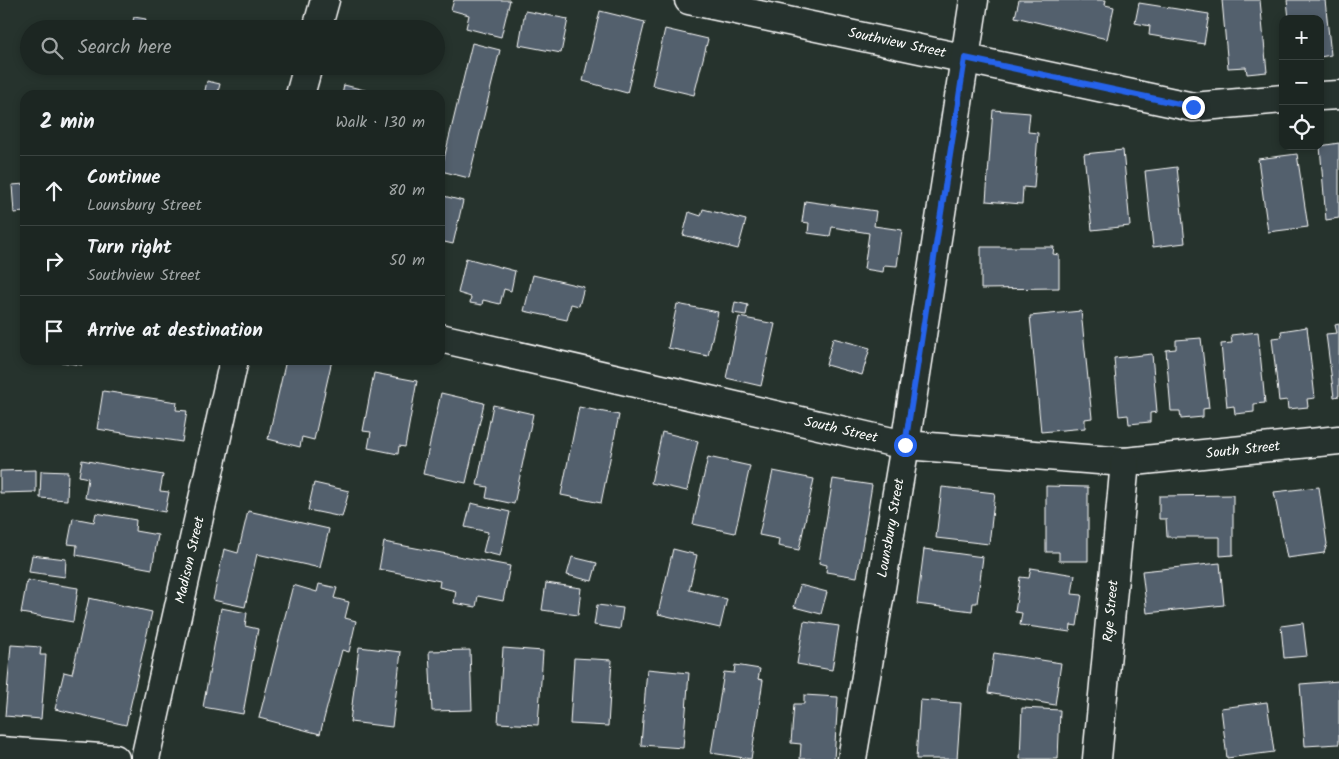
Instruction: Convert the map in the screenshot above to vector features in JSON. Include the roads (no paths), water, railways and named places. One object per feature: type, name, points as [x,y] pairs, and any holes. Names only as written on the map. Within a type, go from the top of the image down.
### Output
[{"type":"street","points":[[319,20],[325,0]]},
{"type":"street","name":"Southview Street","points":[[689,0],[1193,107],[1279,99]]},
{"type":"street","name":"Lounsbury Street","points":[[852,759],[905,445],[974,0]]},
{"type":"street","points":[[301,90],[306,75]]},
{"type":"street","points":[[1324,96],[1339,94]]},
{"type":"street","name":"South Street","points":[[445,339],[905,445],[1125,462],[1339,440]]},
{"type":"street","name":"Madison Street","points":[[145,759],[233,365]]},
{"type":"street","name":"Rye Street","points":[[1096,759],[1125,462]]},
{"type":"street","points":[[0,751],[115,759]]}]
